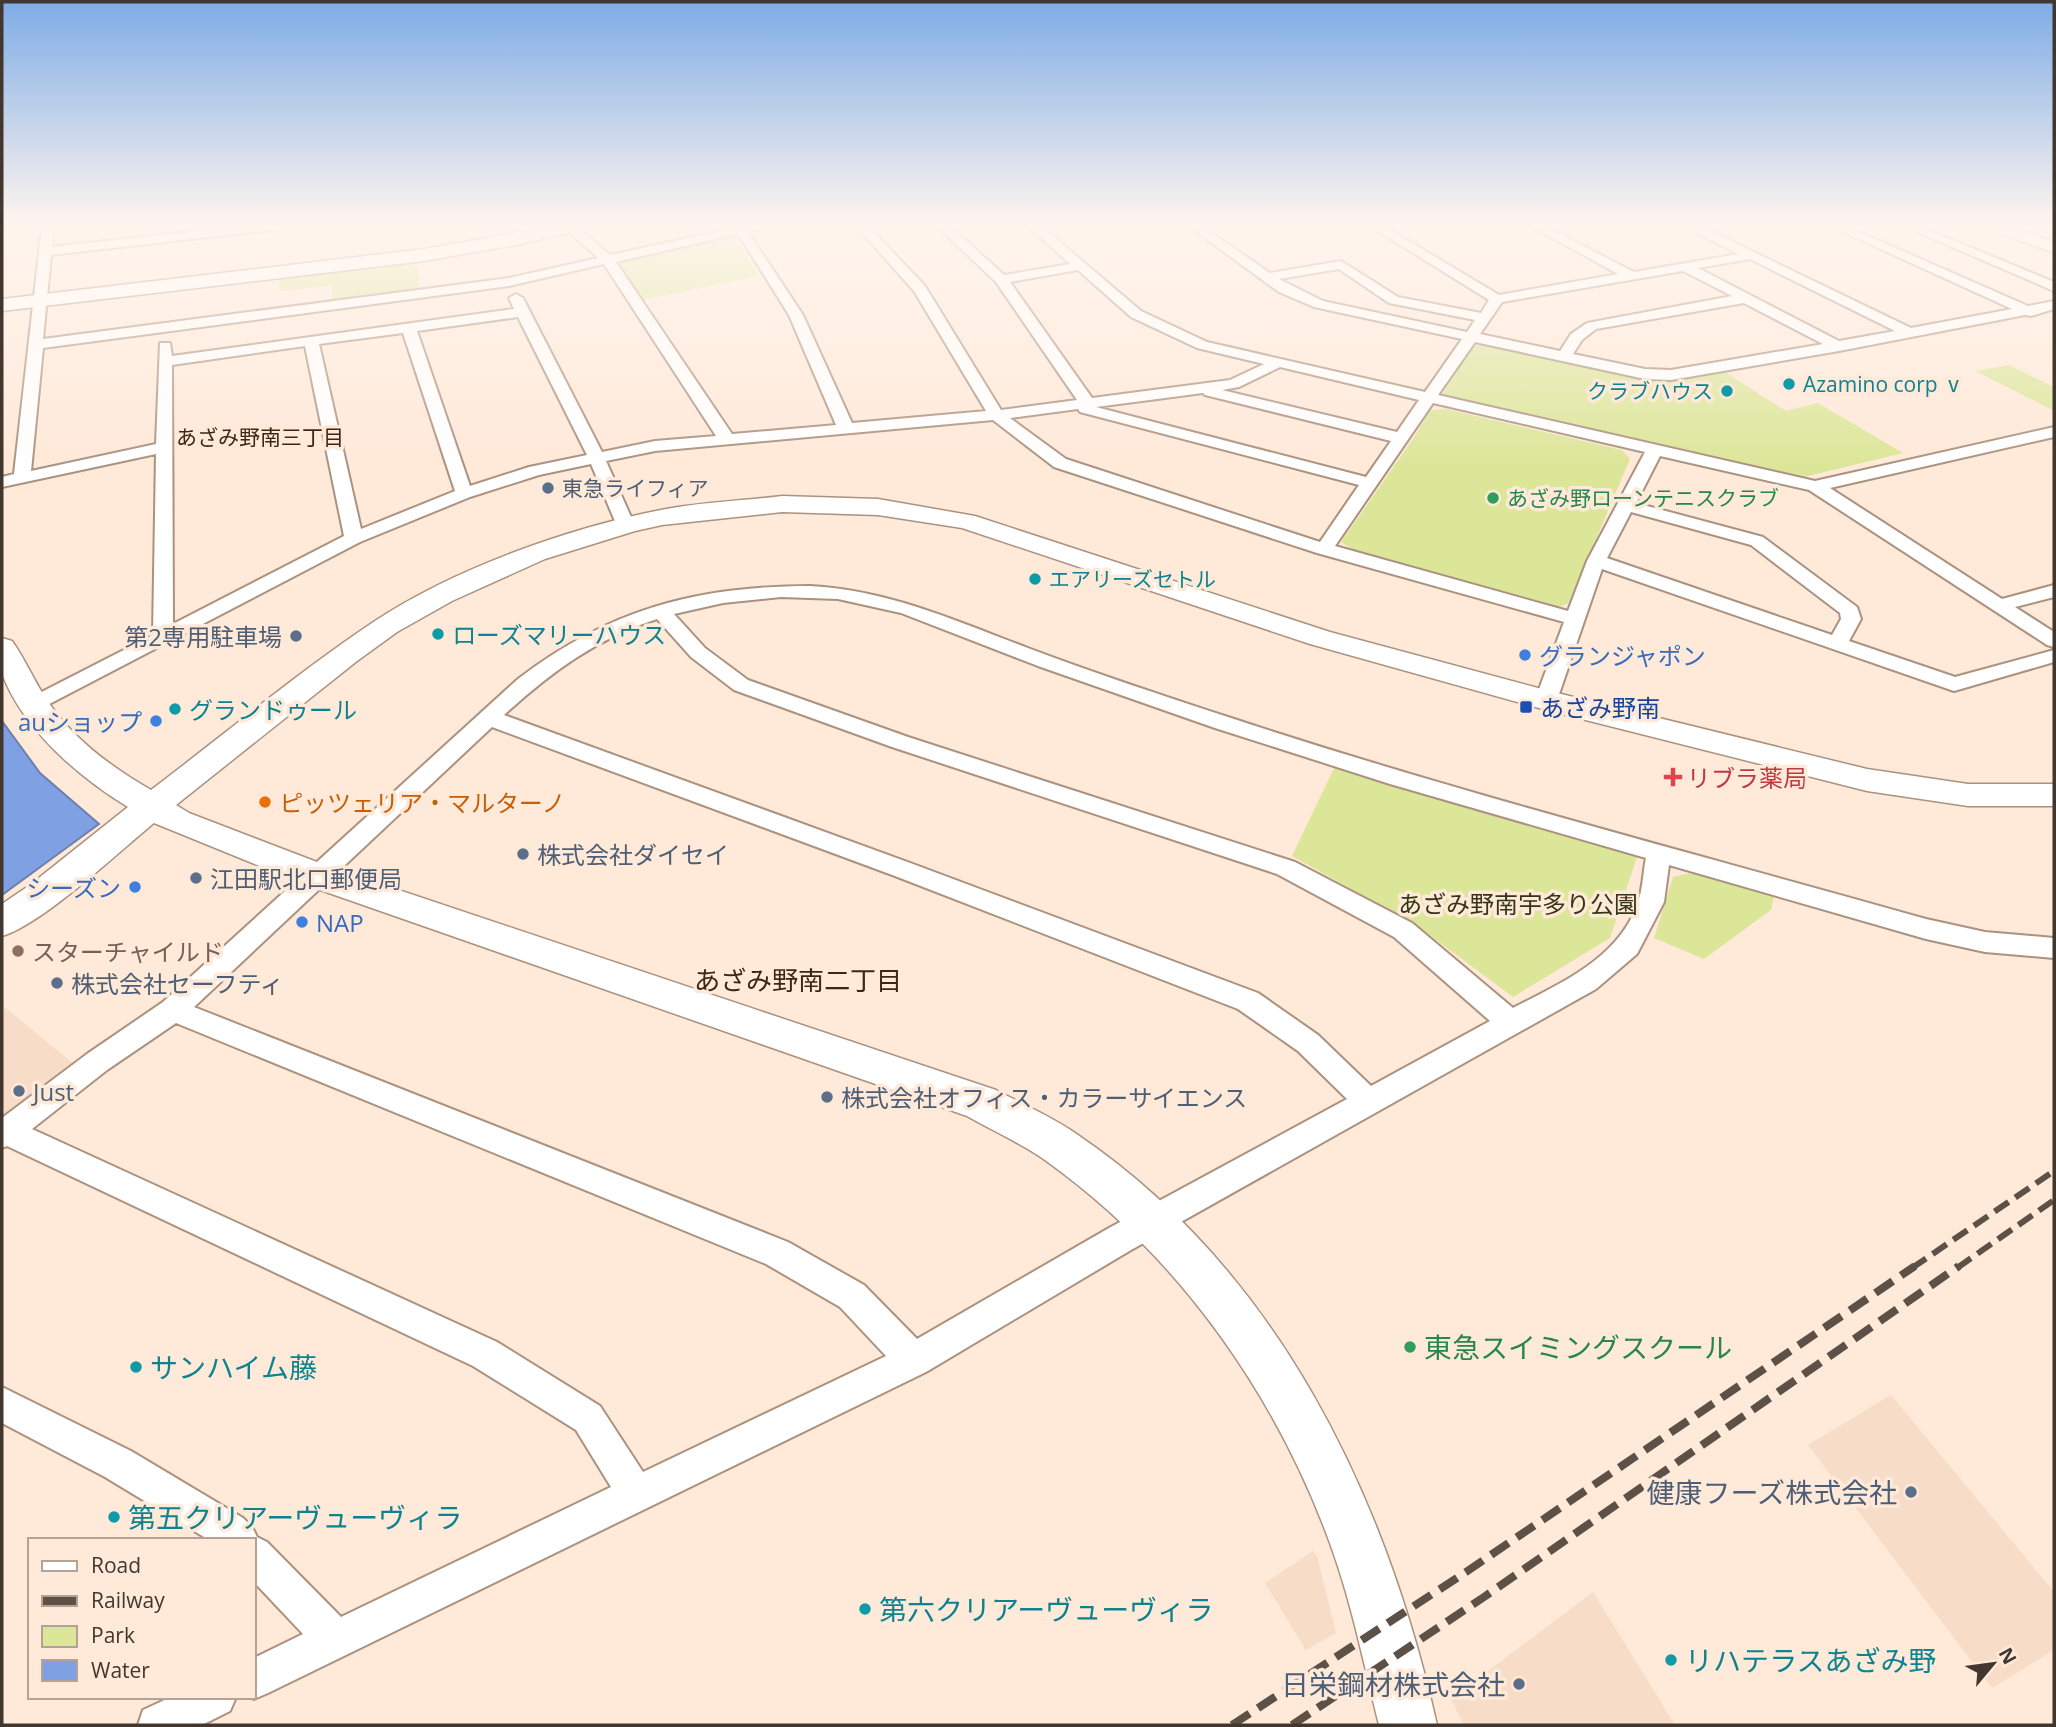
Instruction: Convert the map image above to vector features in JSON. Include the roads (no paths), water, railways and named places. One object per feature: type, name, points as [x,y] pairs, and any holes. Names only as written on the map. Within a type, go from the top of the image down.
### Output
[{"type":"street","points":[[22,476],[38,344],[40,306]]},
{"type":"street","points":[[38,344],[332,306]]},
{"type":"street","points":[[518,306],[596,457],[626,526]]},
{"type":"street","points":[[638,306],[726,438]]},
{"type":"street","points":[[790,306],[846,428]]},
{"type":"street","points":[[930,306],[996,415],[1060,463],[1324,549],[1574,620]]},
{"type":"street","points":[[1018,306],[1081,405],[1370,483]]},
{"type":"street","points":[[1126,306],[1161,328],[1202,345],[1430,400],[1815,486],[2054,641]]},
{"type":"street","points":[[1326,306],[1627,371],[1671,375],[1839,347],[2051,306]]},
{"type":"street","points":[[1423,306],[1486,318]]},
{"type":"street","points":[[1324,549],[1493,306]]},
{"type":"street","points":[[1563,358],[1576,337],[1592,326],[1704,306]]},
{"type":"street","points":[[1760,306],[1839,347]]},
{"type":"street","points":[[1855,306],[1911,333]]},
{"type":"street","points":[[2018,306],[2054,322]]},
{"type":"street","points":[[167,361],[521,312]]},
{"type":"street","points":[[163,639],[163,448],[167,361],[164,328]]},
{"type":"street","points":[[409,329],[464,493]]},
{"type":"street","points":[[311,341],[354,538]]},
{"type":"street","points":[[34,705],[354,538],[464,493],[596,457],[726,438],[996,415],[1199,389],[1234,384],[1275,364]]},
{"type":"street","points":[[1199,389],[1400,438]]},
{"type":"street","points":[[1815,486],[2054,432]]},
{"type":"street","points":[[2,482],[163,448]]},
{"type":"street","points":[[1546,700],[1596,561],[1654,451]]},
{"type":"street","points":[[2,922],[43,894],[151,807],[387,626],[490,571],[565,543],[662,517],[782,504],[878,507],[956,519],[1320,638],[1546,700],[1867,779],[1968,795],[2054,795]]},
{"type":"street","points":[[1624,505],[1756,541],[1850,611],[1851,618],[1837,644]]},
{"type":"street","points":[[1596,561],[1954,684],[2054,656]]},
{"type":"street","points":[[2000,605],[2054,591]]},
{"type":"street","points":[[635,1493],[588,1418],[485,1353],[4,1134],[97,1062],[173,1010],[525,684],[562,656],[610,629],[703,602],[766,593],[837,593],[894,603],[1101,682],[1282,743],[1926,929],[1985,942],[2054,948]]},
{"type":"street","points":[[662,612],[684,641],[721,673],[741,685],[900,742],[1286,868],[1403,930],[1510,1022]]},
{"type":"street","points":[[2,647],[34,705],[74,751],[110,781],[177,821],[318,876],[981,1103],[1067,1152],[1152,1222],[1215,1290],[1280,1385],[1321,1461],[1358,1546],[1385,1634],[1408,1725]]},
{"type":"street","points":[[489,718],[904,870],[1248,1001],[1308,1042],[1368,1101]]},
{"type":"street","points":[[256,1678],[914,1360],[1152,1222],[1587,981],[1628,947],[1651,902],[1659,852]]},
{"type":"street","points":[[173,1010],[777,1253],[852,1296],[914,1360]]},
{"type":"street","points":[[2,1404],[118,1464],[230,1531],[237,1538]]},
{"type":"street","points":[[256,1557],[335,1639]]},
{"type":"street","points":[[158,1725],[212,1699]]},
{"type":"water","points":[[2,721],[40,773],[99,824],[2,895]]},
{"type":"railway","points":[[1912,1268],[2054,1171]]},
{"type":"railway","points":[[1957,1268],[2054,1200]]},
{"type":"railway","points":[[1232,1725],[1466,1572],[1915,1266]]},
{"type":"railway","points":[[1292,1725],[1484,1597],[1959,1266]]},
{"type":"place","name":"Azamino corp ⅴ","points":[[1789,384]]},
{"type":"place","name":"クラブハウス","points":[[1727,391]]},
{"type":"place","name":"東急ライフィア","points":[[548,488]]},
{"type":"place","name":"あざみ野ローンテニスクラブ","points":[[1493,498]]},
{"type":"place","name":"エアリーズセトル","points":[[1035,579]]},
{"type":"place","name":"ローズマリーハウス","points":[[438,634]]},
{"type":"place","name":"第2専用駐車場","points":[[296,636]]},
{"type":"place","name":"グランジャポン","points":[[1525,655]]},
{"type":"place","name":"あざみ野南","points":[[1526,707]]},
{"type":"place","name":"グランドゥール","points":[[175,709]]},
{"type":"place","name":"auショップ","points":[[156,721]]},
{"type":"place","name":"リブラ薬局","points":[[1673,777]]},
{"type":"place","name":"ピッツェリア・マルターノ","points":[[265,802]]},
{"type":"place","name":"株式会社ダイセイ","points":[[523,854]]},
{"type":"place","name":"江田駅北口郵便局","points":[[196,878]]},
{"type":"place","name":"シーズン","points":[[135,887]]},
{"type":"place","name":"NAP","points":[[302,922]]},
{"type":"place","name":"スターチャイルド","points":[[18,951]]},
{"type":"place","name":"株式会社セーフティ","points":[[57,983]]},
{"type":"place","name":"Just","points":[[19,1091]]},
{"type":"place","name":"株式会社オフィス・カラーサイエンス","points":[[827,1097]]},
{"type":"place","name":"東急スイミングスクール","points":[[1410,1347]]},
{"type":"place","name":"サンハイム藤","points":[[136,1367]]},
{"type":"place","name":"健康フーズ株式会社","points":[[1911,1492]]},
{"type":"place","name":"第五クリアーヴューヴィラ","points":[[114,1517]]},
{"type":"place","name":"第六クリアーヴューヴィラ","points":[[865,1609]]},
{"type":"place","name":"リハテラスあざみ野","points":[[1671,1660]]},
{"type":"place","name":"日栄鋼材株式会社","points":[[1519,1684]]},
{"type":"district","name":"あざみ野南三丁目","points":[[260,437]]},
{"type":"district","name":"あざみ野南二丁目","points":[[798,980]]},
{"type":"park label","name":"あざみ野南宇多り公園","points":[[1518,903]]}]
